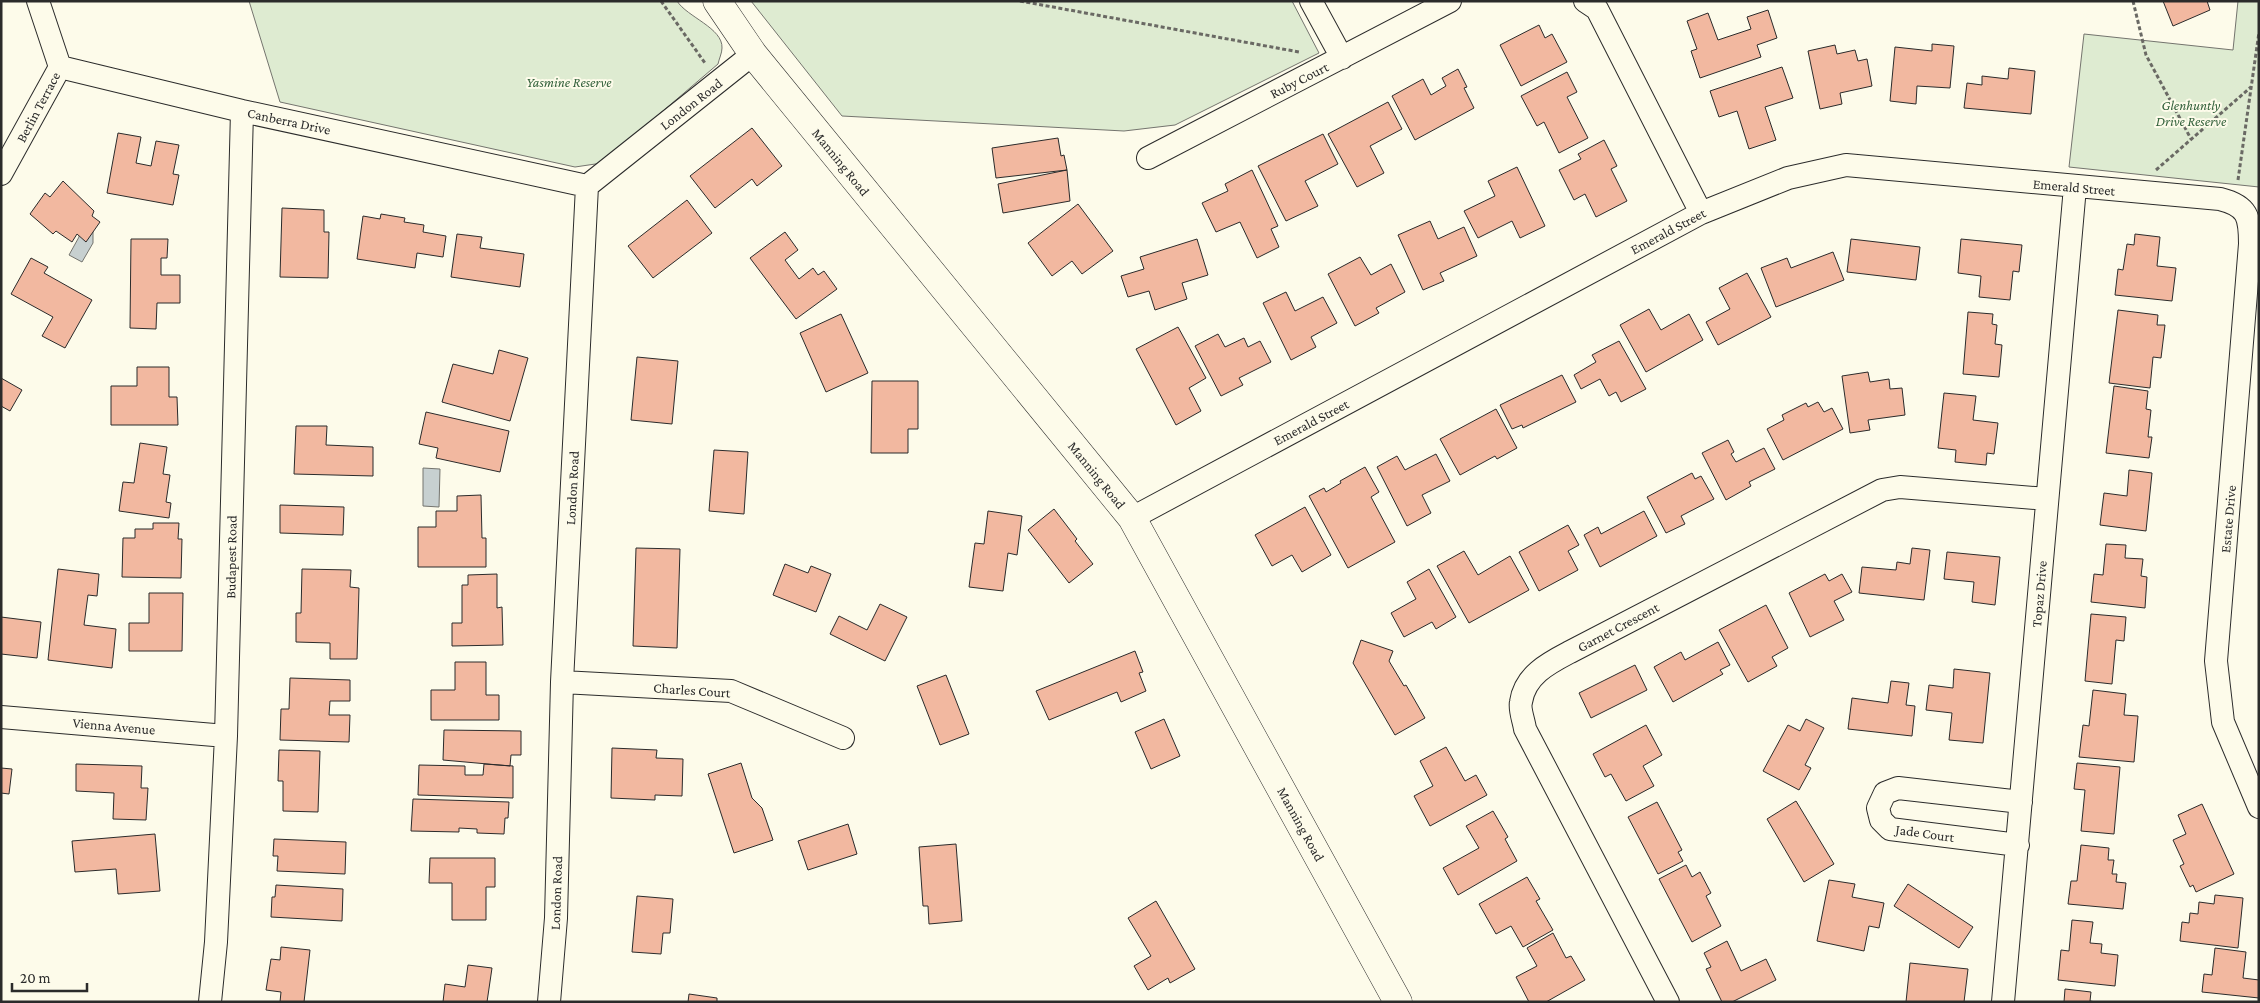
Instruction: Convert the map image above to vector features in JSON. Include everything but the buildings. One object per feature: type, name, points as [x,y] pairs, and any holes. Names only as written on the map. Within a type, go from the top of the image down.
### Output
[{"type":"street","points":[[38,1],[60,67]]},
{"type":"street","name":"Manning Road","points":[[717,1],[753,54],[1132,518],[1398,1002]]},
{"type":"street","points":[[1311,1],[1342,58]]},
{"type":"street","name":"Ruby Court","points":[[1148,158],[1450,1]]},
{"type":"street","points":[[1585,1],[1597,9],[1701,212]]},
{"type":"street","name":"London Road","points":[[549,1002],[556,918],[562,682],[587,186],[753,54]]},
{"type":"street","name":"Canberra Drive","points":[[60,67],[242,111],[587,186]]},
{"type":"street","name":"Berlin Terrace","points":[[1,174],[60,67]]},
{"type":"street","name":"Budapest Road","points":[[210,1002],[216,942],[226,736],[242,111]]},
{"type":"street","name":"Emerald Street","points":[[1132,518],[1701,212],[1788,178],[1846,165],[2220,200],[2235,203],[2244,210],[2250,224]]},
{"type":"street","name":"Topaz Drive","points":[[2003,1002],[2074,187]]},
{"type":"street","name":"Estate Drive","points":[[2250,224],[2216,661],[2223,722],[2257,798]]},
{"type":"street","name":"Garnet Crescent","points":[[1668,1002],[1525,729],[1520,702],[1530,679],[1543,666],[1882,490],[1900,487],[2047,499]]},
{"type":"street","name":"Charles Court","points":[[562,682],[731,691],[843,738]]},
{"type":"street","name":"Vienna Avenue","points":[[1,717],[226,736]]},
{"type":"street","name":"Jade Court","points":[[2018,845],[1890,828],[1881,820],[1878,808],[1885,794],[1898,788],[2021,802]]},
{"type":"path","points":[[660,1],[719,81]]},
{"type":"path","points":[[1020,1],[1299,51],[1312,74]]},
{"type":"path","points":[[2133,1],[2146,55],[2191,139]]},
{"type":"path","points":[[2220,200],[2238,181],[2259,32]]},
{"type":"path","points":[[2130,192],[2251,86]]},
{"type":"green space","name":"Yasmine Reserve","points":[[249,1],[677,1],[717,34],[721,41],[722,50],[718,64],[602,163],[575,167],[280,102]]},
{"type":"green space","points":[[751,1],[1292,1],[1319,53],[1175,125],[1124,131],[842,116]]},
{"type":"green space","name":"Glenhuntly Drive Reserve","points":[[2238,1],[2259,1],[2259,187],[2069,167],[2084,34],[2233,50]]},
{"type":"shaded area","points":[[79,229],[93,229],[93,243],[82,262],[69,255],[79,237]]},
{"type":"shaded area","points":[[423,468],[440,469],[439,507],[423,506]]}]
